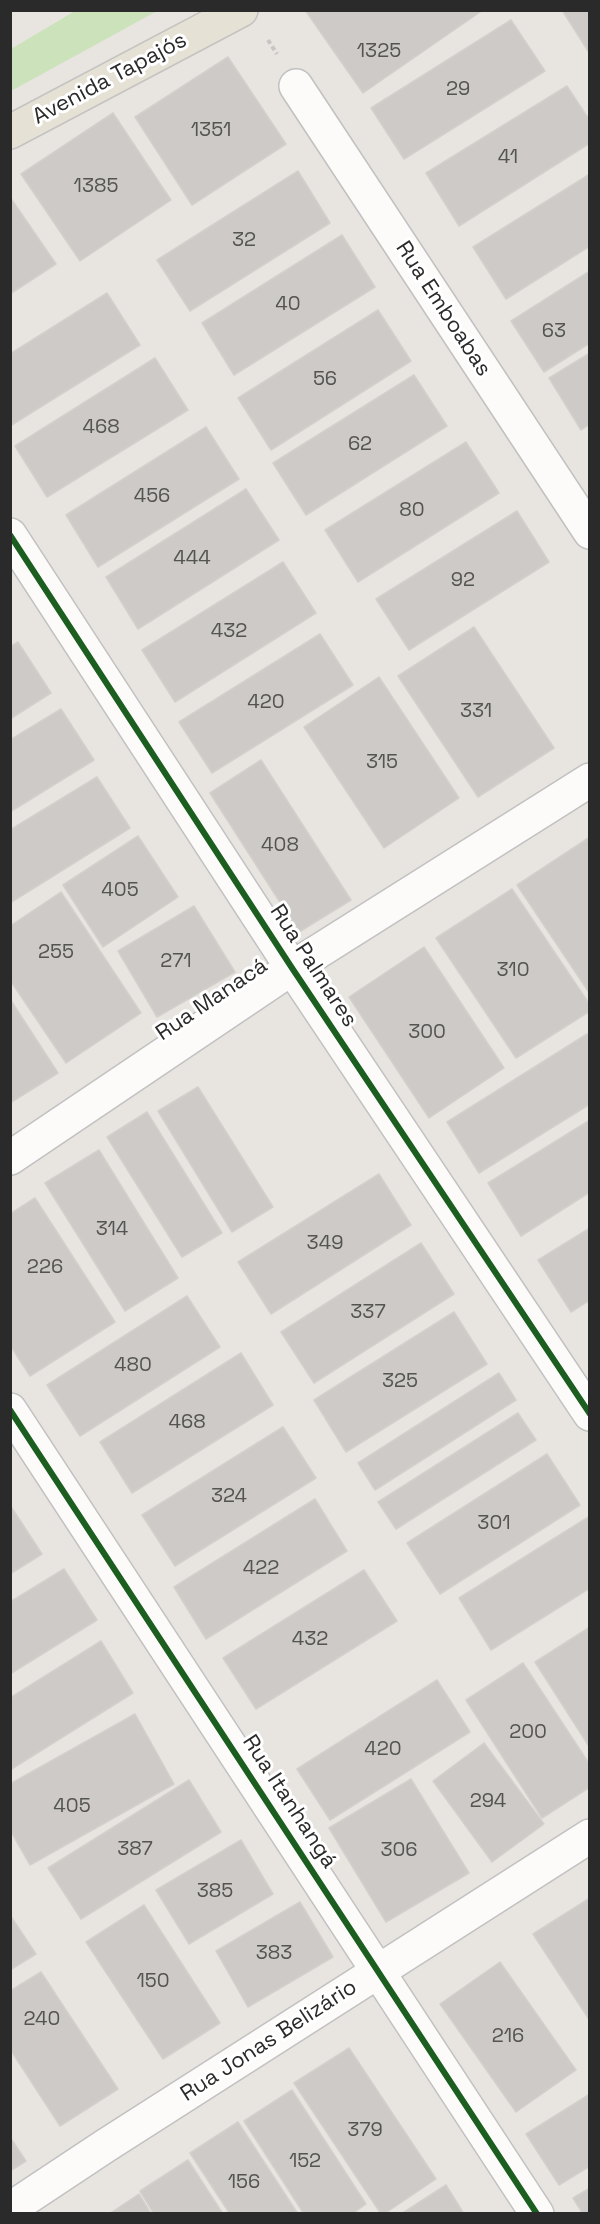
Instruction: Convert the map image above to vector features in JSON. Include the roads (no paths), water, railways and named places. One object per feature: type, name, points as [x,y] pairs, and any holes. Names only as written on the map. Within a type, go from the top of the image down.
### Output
[{"type":"main road","name":"Avenida Tapajós","points":[[10,132],[241,10]]},
{"type":"street","name":"Rua Emboabas","points":[[296,86],[590,532]]},
{"type":"street","name":"Rua Palmares","points":[[10,536],[292,968],[590,1414]]},
{"type":"street","name":"Rua Manacá","points":[[10,1158],[292,968],[590,780]]},
{"type":"street","name":"Rua Itanhangá","points":[[10,1410],[537,2214]]},
{"type":"street","name":"Rua Jonas Belizário","points":[[10,2209],[590,1836]]}]
